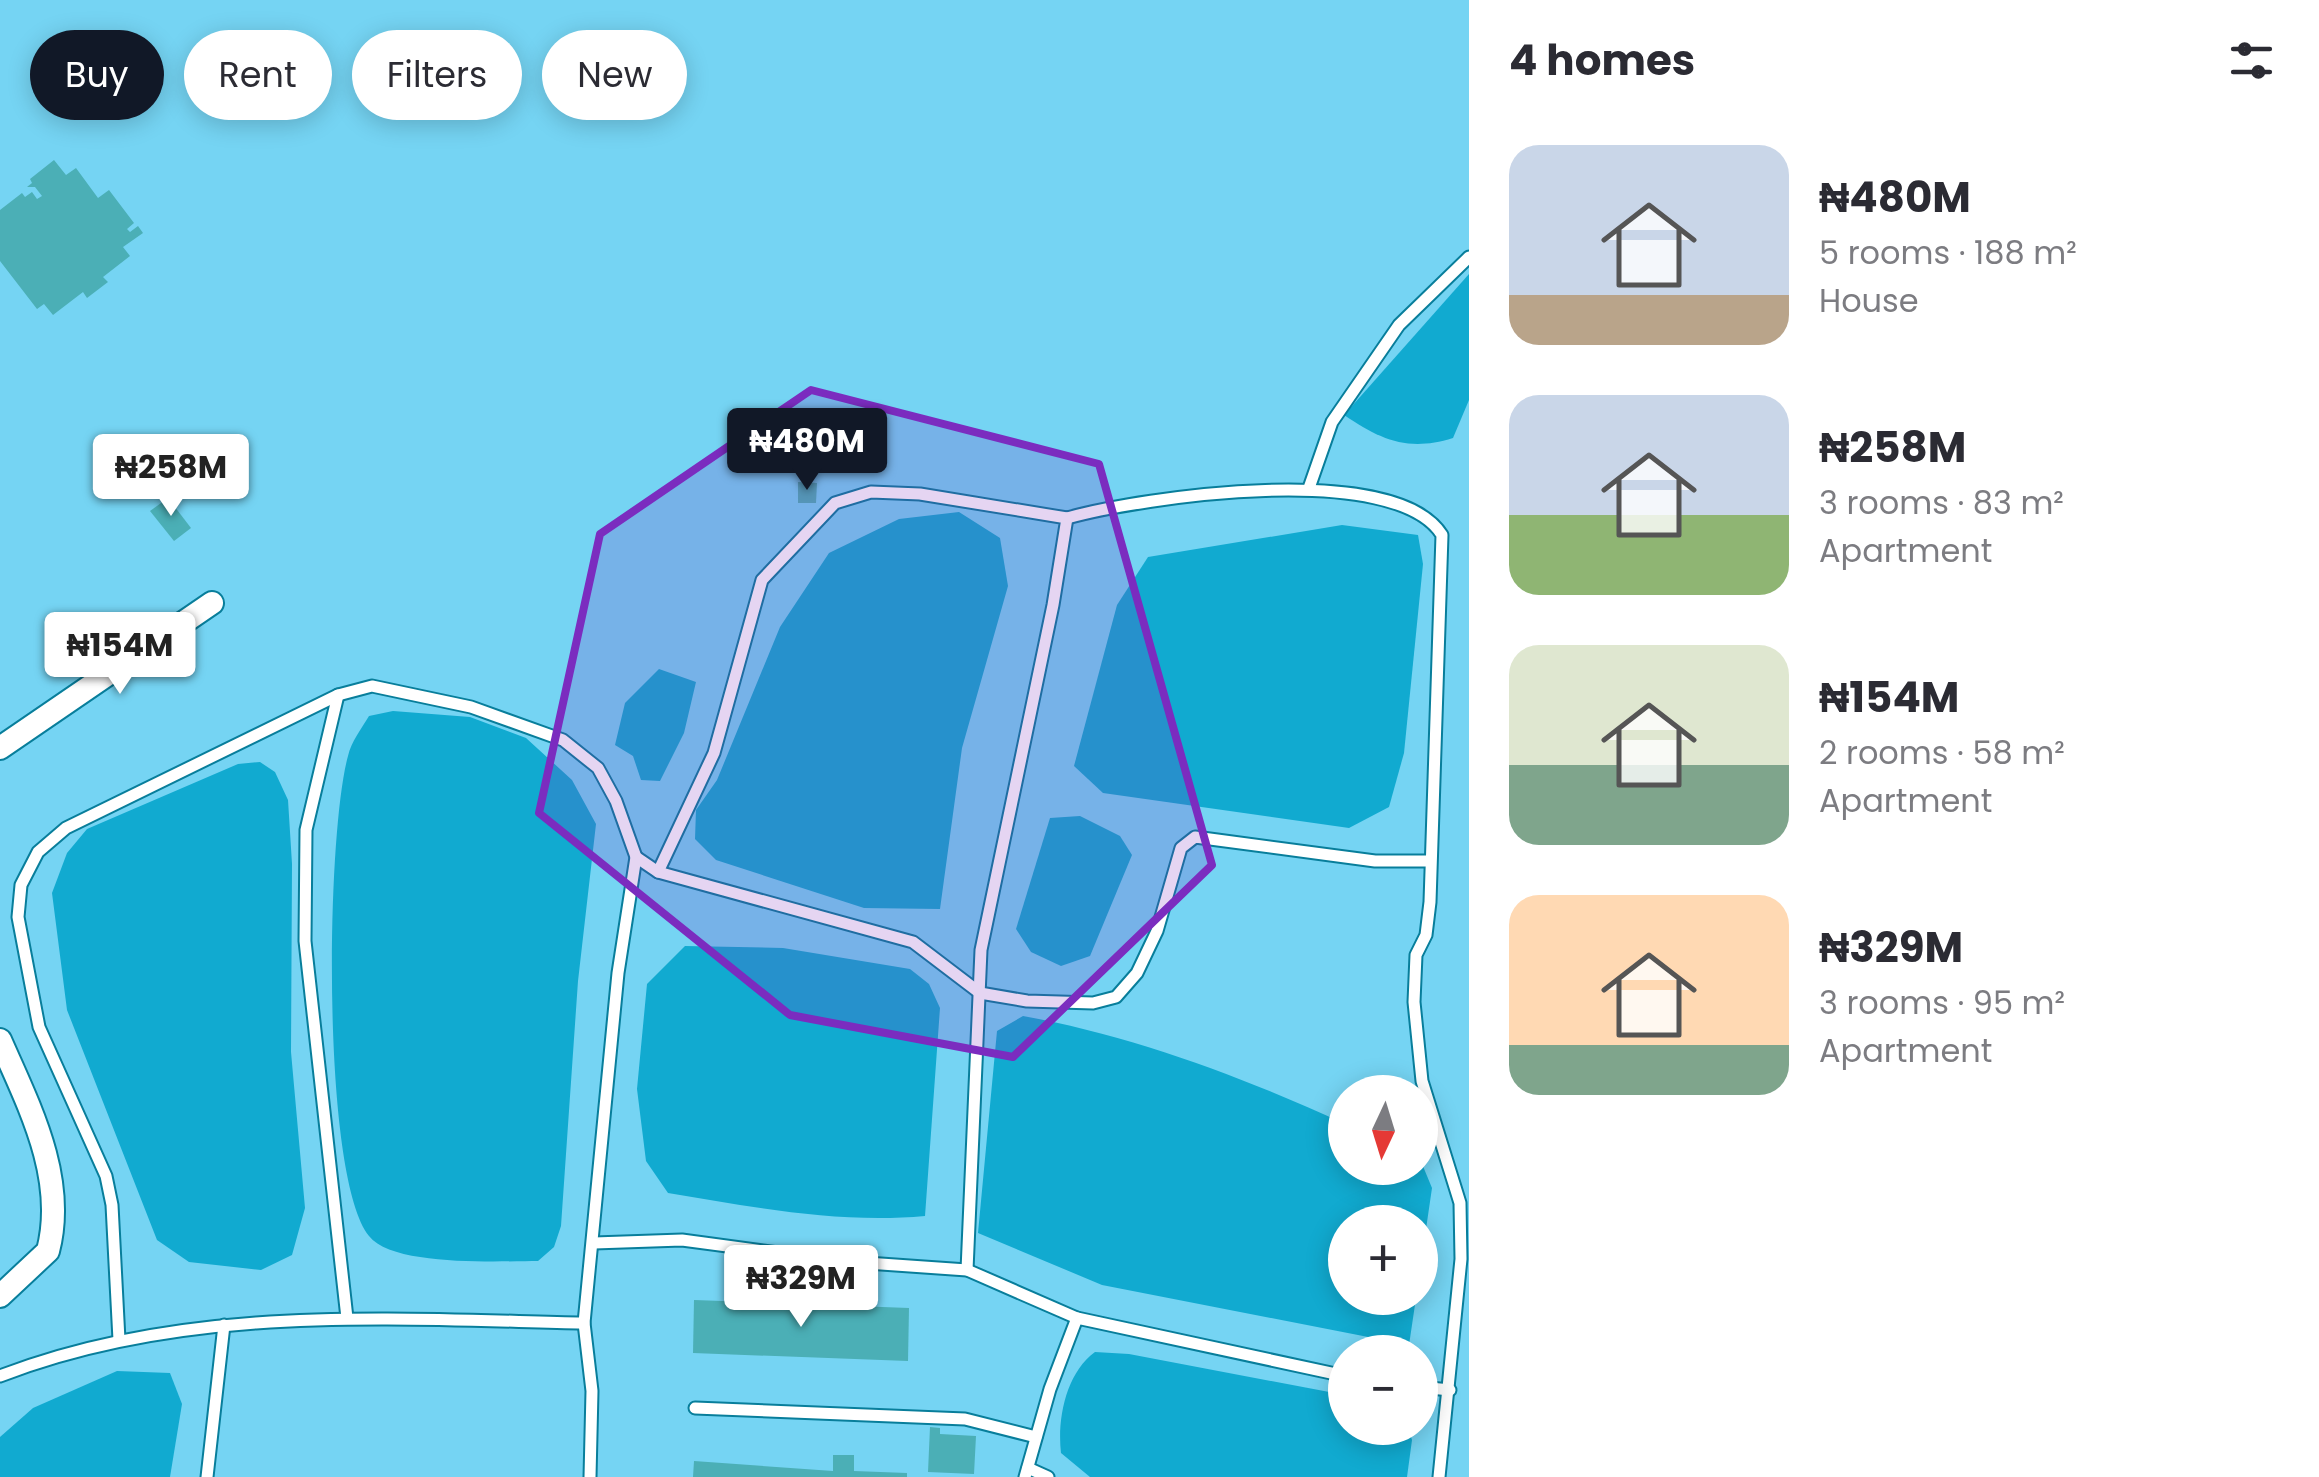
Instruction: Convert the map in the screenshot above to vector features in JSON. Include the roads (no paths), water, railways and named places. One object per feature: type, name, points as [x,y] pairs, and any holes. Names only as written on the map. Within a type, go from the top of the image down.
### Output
[{"type":"street","points":[[0,748],[212,604]]},
{"type":"street","points":[[0,1040],[48,1162],[54,1228],[40,1261],[0,1296]]},
{"type":"lane","points":[[1309,488],[1332,422],[1399,325],[1469,256]]},
{"type":"lane","points":[[658,872],[714,752],[762,580],[835,503],[871,492],[920,494],[1067,518],[1108,507],[1202,494],[1309,488],[1407,506],[1432,519],[1442,535],[1428,861],[1430,902],[1426,935],[1416,955],[1414,1002],[1422,1081],[1460,1203],[1461,1259],[1439,1477]]},
{"type":"lane","points":[[966,1270],[981,950],[1053,605],[1067,518]]},
{"type":"lane","points":[[119,1340],[112,1205],[106,1176],[39,1027],[18,917],[21,885],[38,852],[66,828],[338,695],[372,686],[470,707],[563,740],[598,768],[616,801],[636,857],[618,974],[584,1323],[592,1391],[590,1477]]},
{"type":"lane","points":[[338,695],[306,830],[305,941],[347,1318]]},
{"type":"lane","points":[[636,857],[658,872],[913,942],[980,993],[1027,1001],[1092,1003],[1116,997],[1138,973],[1157,930],[1182,848],[1194,836],[1376,862],[1428,861]]},
{"type":"lane","points":[[594,1243],[682,1240],[838,1261],[966,1270],[1077,1318],[1328,1372]]},
{"type":"lane","points":[[0,1376],[119,1340],[224,1325],[347,1318],[584,1323]]},
{"type":"lane","points":[[1048,1477],[1027,1472],[1077,1318]]},
{"type":"lane","points":[[207,1477],[224,1325]]},
{"type":"lane","points":[[1438,1389],[1450,1390]]},
{"type":"lane","points":[[695,1408],[965,1418],[1036,1437]]},
{"type":"water","points":[[1469,274],[1469,400],[1453,438],[1422,444],[1396,441],[1344,415]]},
{"type":"water","points":[[959,512],[1000,538],[1008,586],[962,748],[940,909],[864,908],[716,860],[695,839],[696,810],[717,780],[780,627],[829,553],[899,519]]},
{"type":"water","points":[[1342,525],[1418,535],[1423,564],[1404,753],[1389,807],[1349,828],[1103,793],[1074,766],[1117,605],[1148,557]]},
{"type":"water","points":[[659,669],[696,682],[684,733],[660,781],[641,780],[633,756],[615,745],[625,703]]},
{"type":"water","points":[[393,711],[470,717],[526,738],[572,780],[596,824],[578,981],[561,1226],[554,1247],[538,1261],[448,1260],[400,1253],[369,1236],[353,1201],[335,1078],[335,856],[349,751],[369,716]]},
{"type":"water","points":[[260,762],[275,772],[288,800],[292,864],[291,1052],[305,1208],[292,1255],[261,1270],[189,1262],[157,1240],[67,1010],[52,893],[67,853],[87,829],[238,764]]},
{"type":"water","points":[[1080,816],[1120,836],[1132,855],[1090,956],[1061,966],[1031,952],[1016,929],[1050,818]]},
{"type":"water","points":[[685,946],[783,948],[910,969],[929,984],[940,1008],[925,1216],[828,1216],[668,1193],[646,1161],[637,1089],[647,984]]},
{"type":"water","points":[[1023,1016],[1187,1060],[1328,1117],[1328,1185],[1431,1185],[1430,1205],[1328,1205],[1328,1315],[1413,1315],[1410,1335],[1358,1335],[1102,1285],[978,1233],[997,1031]]},
{"type":"water","points":[[1095,1352],[1129,1354],[1328,1392],[1328,1445],[1411,1445],[1407,1477],[1090,1477],[1061,1453],[1066,1398],[1085,1361]]},
{"type":"water","points":[[117,1371],[170,1373],[182,1404],[170,1477],[0,1477],[0,1437],[33,1408]]}]
